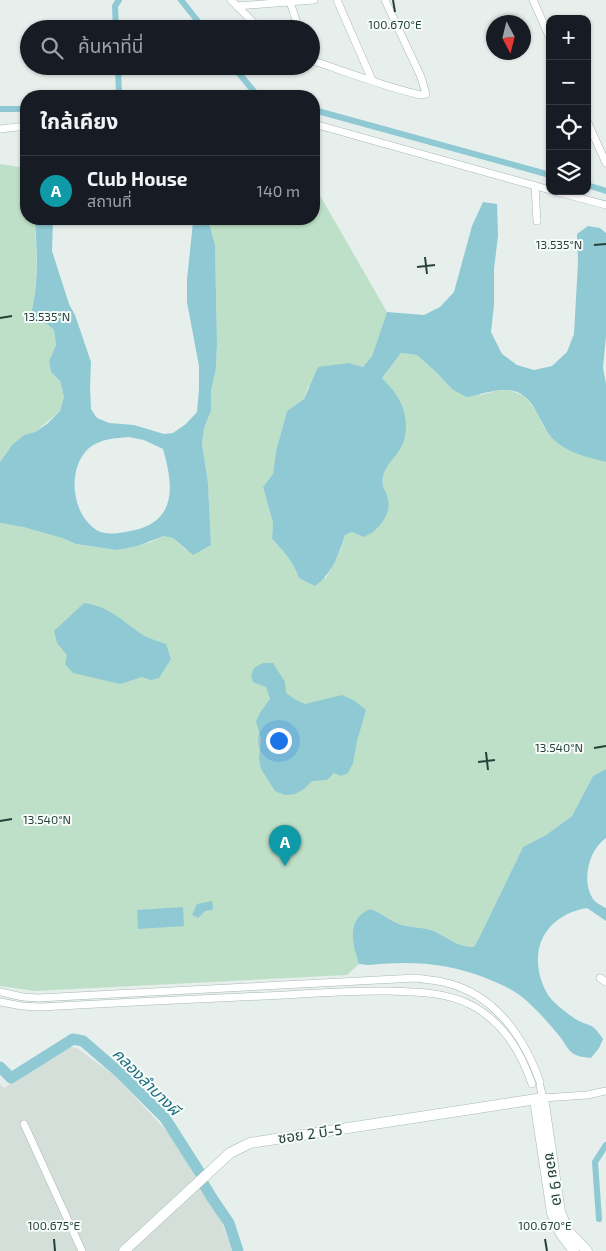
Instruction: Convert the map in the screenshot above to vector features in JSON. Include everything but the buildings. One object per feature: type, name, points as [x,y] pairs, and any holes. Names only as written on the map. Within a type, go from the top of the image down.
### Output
[{"type":"street","points":[[231,0],[251,20]]},
{"type":"street","points":[[237,6],[314,0]]},
{"type":"street","points":[[336,0],[372,80]]},
{"type":"street","points":[[320,63],[400,90],[421,95],[426,94],[421,77],[385,0]]},
{"type":"street","points":[[533,0],[546,29]]},
{"type":"street","points":[[290,2],[296,20]]},
{"type":"street","points":[[320,126],[442,158],[546,189]]},
{"type":"street","points":[[0,129],[20,127]]},
{"type":"street","points":[[591,131],[606,163]]},
{"type":"street","points":[[535,186],[537,221]]},
{"type":"street","points":[[569,195],[606,205]]},
{"type":"street","points":[[0,992],[38,998],[416,978],[447,983],[471,992],[495,1008],[519,1036],[532,1061],[540,1084],[539,1099]]},
{"type":"street","points":[[0,1002],[40,1007],[360,991],[420,992],[447,996],[470,1005],[493,1020],[513,1041],[539,1099]]},
{"type":"street","points":[[539,1099],[587,1095],[606,1091]]},
{"type":"street","name":"ซอย 9 เอ","points":[[539,1099],[560,1234],[574,1251]]},
{"type":"street","name":"ซอย 2 บี-5","points":[[124,1251],[230,1153],[250,1143],[539,1099]]},
{"type":"street","points":[[24,1124],[82,1251]]},
{"type":"street","name":"ซอย 9 เอ","points":[[556,1213],[568,1231],[587,1251]]},
{"type":"shaded area","points":[[67,1048],[77,1048],[116,1077],[173,1138],[222,1223],[232,1251],[0,1251],[0,1084],[4,1088]]},
{"type":"green space","points":[[0,164],[20,167],[20,225],[35,225],[36,279],[31,314],[35,322],[47,324],[54,330],[56,345],[49,361],[51,372],[60,381],[64,397],[60,411],[35,432],[24,435],[12,445],[0,462]]},
{"type":"green space","points":[[320,195],[387,312],[372,356],[363,367],[349,363],[308,387],[304,399],[287,411],[276,451],[273,474],[263,487],[273,523],[272,539],[288,557],[299,578],[326,578],[341,549],[345,535],[352,532],[363,537],[388,498],[382,486],[384,470],[400,450],[397,396],[382,378],[401,353],[417,355],[452,389],[481,395],[509,390],[524,396],[537,412],[544,428],[592,458],[606,462],[606,769],[593,776],[572,816],[546,835],[523,847],[474,947],[458,944],[434,931],[399,924],[371,909],[355,951],[359,964],[347,975],[35,991],[0,986],[0,523],[23,527],[76,544],[117,550],[151,542],[164,536],[173,538],[186,550],[211,545],[208,483],[202,444],[204,428],[211,411],[211,391],[216,368],[215,245],[210,225],[320,225]]},
{"type":"water","points":[[483,202],[497,204],[498,236],[494,269],[494,305],[491,332],[502,354],[517,365],[534,370],[552,366],[567,352],[574,334],[578,263],[577,234],[588,226],[600,228],[606,233],[606,336],[603,368],[606,384],[606,462],[578,454],[558,444],[548,432],[530,402],[517,392],[497,390],[466,397],[452,389],[417,355],[401,353],[382,378],[394,391],[400,402],[406,423],[405,437],[399,451],[387,466],[383,477],[383,487],[389,505],[386,517],[368,535],[363,537],[352,532],[345,535],[330,570],[315,586],[299,578],[288,557],[272,539],[273,523],[263,487],[273,474],[276,451],[287,411],[304,399],[318,367],[349,363],[363,367],[372,356],[387,312],[424,315],[440,307],[454,292],[472,226]]},
{"type":"water","points":[[35,225],[53,225],[52,251],[69,304],[75,315],[91,362],[91,409],[97,418],[109,423],[134,425],[164,434],[173,433],[186,424],[197,412],[199,366],[187,302],[187,280],[193,225],[210,225],[215,245],[217,344],[216,368],[211,391],[211,411],[204,428],[202,444],[208,483],[211,545],[193,555],[173,538],[164,536],[137,546],[117,550],[76,544],[23,527],[0,523],[0,462],[12,445],[24,435],[35,432],[47,424],[60,411],[64,397],[60,381],[51,372],[49,361],[56,345],[54,330],[47,324],[35,322],[31,314],[34,302],[37,255]],"holes":[[[129,437],[144,440],[163,449],[170,491],[168,503],[163,513],[154,522],[142,528],[121,533],[106,533],[95,529],[81,512],[75,490],[77,467],[89,448],[103,441]]]},
{"type":"water","points":[[84,603],[109,611],[143,635],[166,644],[171,659],[159,678],[151,680],[142,677],[120,684],[73,673],[65,664],[67,655],[57,643],[54,631]]},
{"type":"water","points":[[263,663],[273,663],[285,682],[286,693],[296,700],[305,704],[342,695],[355,701],[366,710],[353,763],[348,773],[341,776],[334,773],[327,780],[312,781],[295,794],[285,795],[275,791],[261,769],[259,758],[261,739],[256,721],[270,699],[266,687],[253,682],[251,676],[254,668]]},
{"type":"water","points":[[606,769],[606,838],[600,843],[591,857],[587,875],[589,892],[593,899],[606,908],[606,921],[587,908],[564,916],[554,923],[542,940],[538,963],[542,982],[550,998],[572,1017],[593,1027],[603,1039],[591,1058],[574,1054],[546,1020],[525,1000],[510,989],[488,979],[458,969],[428,964],[359,964],[354,948],[354,925],[363,913],[371,909],[399,924],[434,931],[463,946],[474,947],[523,847],[546,835],[572,816],[593,776]]},
{"type":"water","points":[[212,901],[212,910],[205,911],[198,918],[192,915],[197,904]]},
{"type":"water","points":[[183,907],[184,926],[138,929],[137,910]]},
{"type":"waterway","points":[[116,20],[115,6],[119,0]]},
{"type":"waterway","points":[[181,0],[197,20]]},
{"type":"waterway","points":[[118,75],[119,90]]},
{"type":"waterway","points":[[240,75],[253,90]]},
{"type":"waterway","points":[[0,109],[20,109]]},
{"type":"waterway","points":[[320,112],[546,174]]},
{"type":"waterway","points":[[591,186],[606,191]]},
{"type":"waterway","name":"คลองลำบางผี","points":[[0,1067],[11,1078],[73,1039],[83,1041],[120,1073],[165,1118],[200,1173]]},
{"type":"waterway","points":[[599,1219],[595,1162],[606,1145]]},
{"type":"waterway","name":"คลองลำบางผี","points":[[203,1183],[229,1223],[238,1251]]},
{"type":"place","name":"Club House","points":[[285,866]]}]
